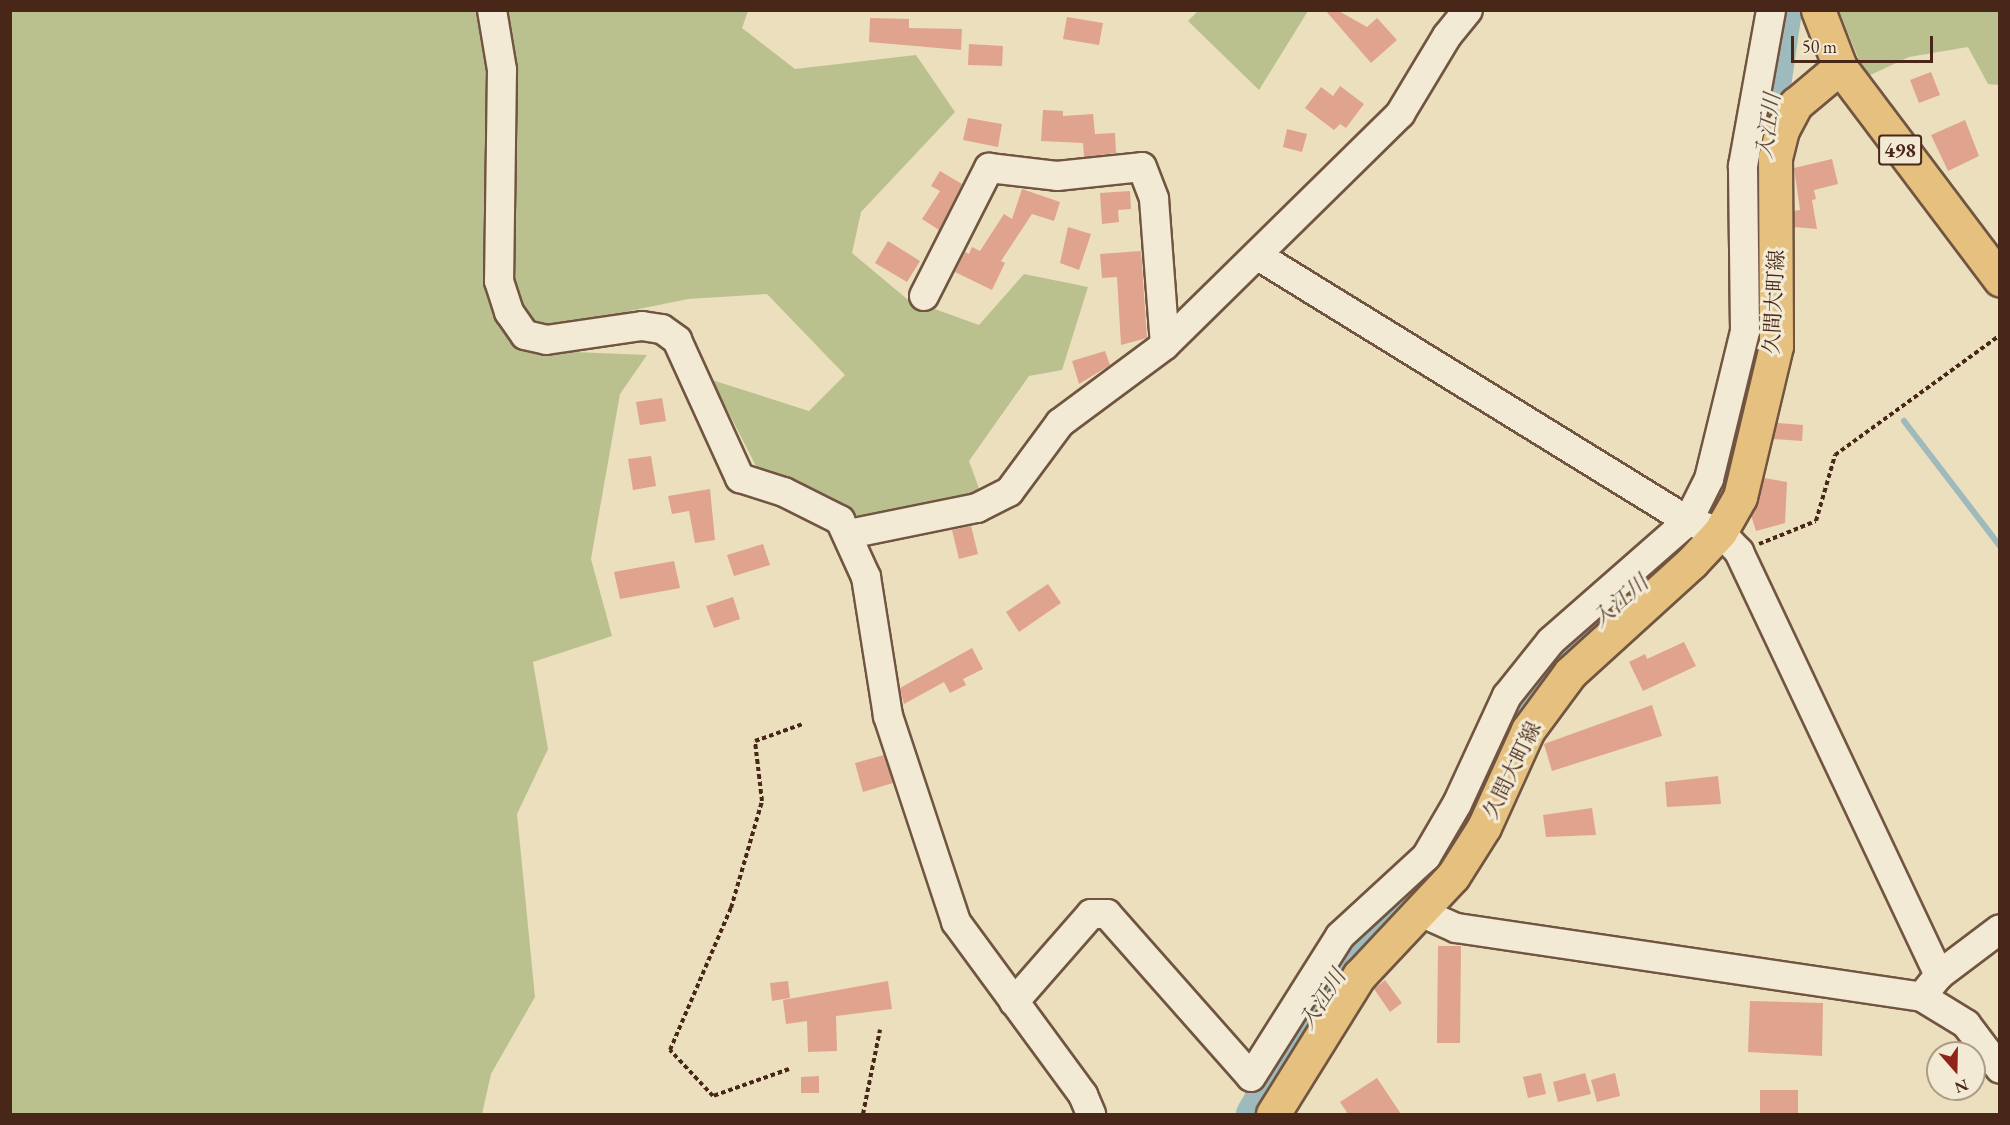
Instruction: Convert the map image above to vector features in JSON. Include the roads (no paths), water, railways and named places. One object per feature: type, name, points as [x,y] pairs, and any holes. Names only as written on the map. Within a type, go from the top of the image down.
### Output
[{"type":"main road","name":"498","points":[[1818,10],[1840,67],[2000,279]]},
{"type":"main road","name":"久間大町線","points":[[1273,1114],[1359,976],[1453,876],[1484,827],[1528,730],[1570,673],[1730,542],[1776,346],[1774,158],[1782,130],[1797,104],[1840,67]]},
{"type":"street","points":[[492,10],[502,70],[499,281],[509,312],[525,335],[546,340],[642,326],[662,329],[677,340],[740,478],[784,492],[840,520],[849,534],[866,577],[888,716],[956,922],[1083,1095],[1091,1114]]},
{"type":"street","points":[[849,534],[977,508],[1009,492],[1060,423],[1165,345],[1260,257],[1400,114],[1446,36],[1468,10]]},
{"type":"street","points":[[1014,1002],[1091,914],[1107,915],[1251,1077],[1340,936],[1426,857],[1507,696],[1551,641],[1688,520],[1709,479],[1745,331],[1743,166],[1771,10]]},
{"type":"street","points":[[924,296],[989,168],[1057,176],[1142,167],[1154,199],[1165,345]]},
{"type":"street","points":[[1260,257],[1688,520],[1730,542],[1931,986],[1966,1024],[2000,1069]]},
{"type":"street","points":[[1420,912],[1456,928],[1931,986],[2000,929]]},
{"type":"waterway","name":"入江川","points":[[1762,168],[1785,10]]},
{"type":"waterway","name":"入江川","points":[[1253,1114],[1329,982],[1373,929],[1439,865],[1472,818],[1517,710],[1570,644],[1690,540],[1727,484],[1758,348],[1763,287]]},
{"type":"waterway","points":[[1904,421],[2000,546]]}]
